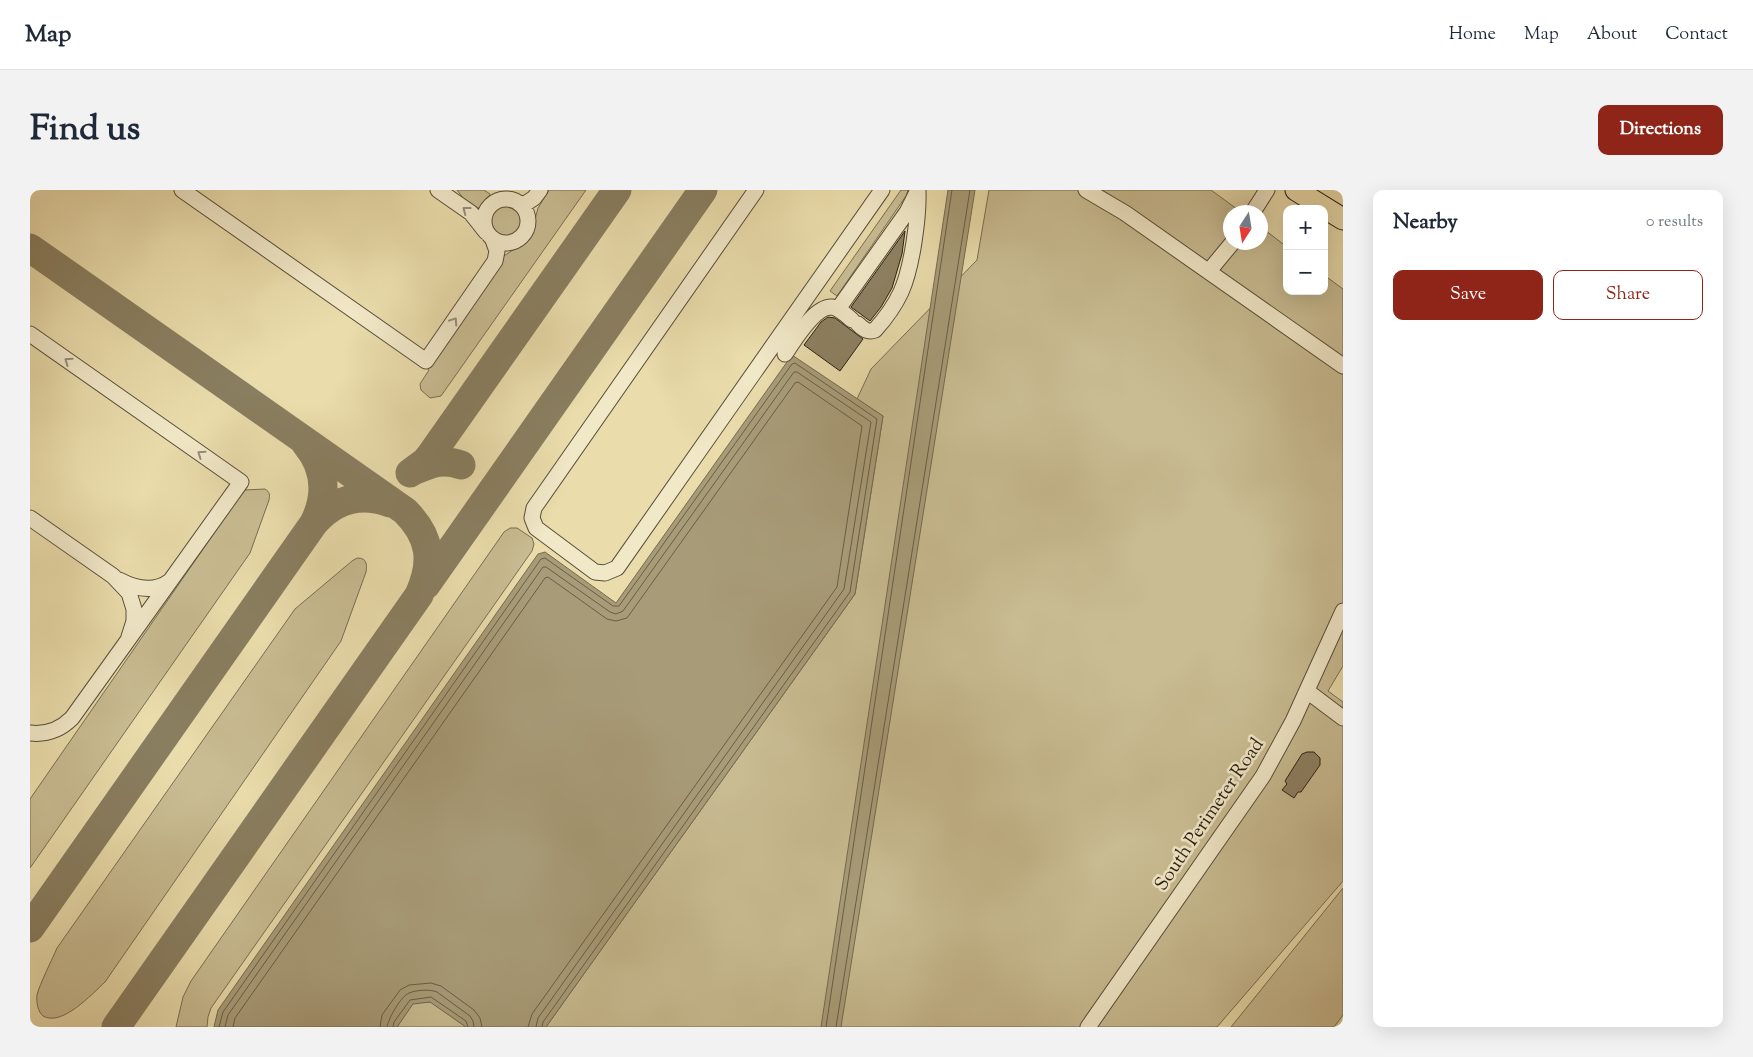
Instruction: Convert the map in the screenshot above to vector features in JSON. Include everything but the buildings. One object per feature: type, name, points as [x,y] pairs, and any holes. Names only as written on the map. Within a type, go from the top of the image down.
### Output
[{"type":"highway","points":[[1296,190],[1343,219]]},
{"type":"highway","points":[[1312,190],[1343,213]]},
{"type":"lane","points":[[182,190],[426,361],[495,261],[497,250],[485,228],[484,222],[488,209],[493,203],[500,200],[508,199],[519,204],[534,198],[540,190]]},
{"type":"lane","points":[[438,190],[471,213],[491,237],[506,244],[519,239],[524,234],[528,227],[528,220],[526,212],[519,204],[496,190]]},
{"type":"lane","points":[[756,190],[534,508],[532,518],[536,528],[595,572],[605,573],[617,568],[882,190]]},
{"type":"lane","points":[[838,309],[907,212],[918,190]]},
{"type":"lane","points":[[785,354],[817,312],[827,308],[838,309],[868,331],[875,330],[900,294],[910,261],[918,216],[918,190]]},
{"type":"lane","points":[[1086,190],[1125,213],[1343,366]]},
{"type":"lane","points":[[1257,205],[1267,190]]},
{"type":"lane","points":[[1209,271],[1226,250]]},
{"type":"lane","points":[[30,334],[241,482],[72,718],[61,728],[52,732],[42,734],[30,733]]},
{"type":"lane","points":[[30,518],[128,585],[148,589],[159,588],[171,580]]},
{"type":"lane","points":[[113,576],[129,593],[134,610],[134,621],[128,640]]},
{"type":"lane","name":"South Perimeter Road","points":[[1088,1027],[1250,796],[1278,752],[1343,611]]},
{"type":"lane","points":[[1307,691],[1343,718]]},
{"type":"shaded area","points":[[457,190],[484,190],[490,194],[490,197],[478,208],[463,198]]},
{"type":"shaded area","points":[[549,190],[586,190],[441,396],[430,398],[421,390],[420,384],[429,370],[425,367],[502,257],[526,242],[531,235],[538,208]]},
{"type":"shaded area","points":[[901,190],[908,190],[906,196],[837,296],[830,291]]},
{"type":"shaded area","points":[[989,190],[1211,190],[1231,205],[1223,205],[1223,250],[1268,250],[1268,232],[1283,244],[1283,295],[1328,295],[1328,278],[1343,289],[1343,666],[1328,691],[1343,702],[1343,881],[1217,1027],[546,1027],[855,594],[883,416],[857,399],[871,369],[977,260]]},
{"type":"shaded area","points":[[506,205],[518,209],[522,221],[518,233],[506,237],[494,233],[490,221],[494,209]]},
{"type":"shaded area","points":[[265,489],[268,491],[269,500],[250,553],[30,868],[30,799],[244,490]]},
{"type":"shaded area","points":[[510,528],[517,528],[532,538],[534,544],[532,551],[211,1008],[207,1027],[176,1027],[183,997],[191,981],[504,532]]},
{"type":"shaded area","points":[[357,558],[363,559],[366,562],[366,572],[341,641],[105,982],[85,1001],[68,1013],[51,1018],[43,1016],[38,1007],[37,995],[57,948],[295,609]]},
{"type":"shaded area","points":[[1343,888],[1343,1015],[1334,1027],[1231,1027]]},
{"type":"shaded area","points":[[431,1002],[466,1027],[397,1027],[413,1003]]},
{"type":"water","points":[[948,190],[975,190],[841,1027],[821,1027]]},
{"type":"water","points":[[792,355],[883,416],[855,594],[546,1027],[466,1027],[430,1002],[413,1004],[397,1027],[214,1027],[218,1010],[538,554],[545,552],[616,603]]},
{"type":"taxiway","points":[[410,473],[430,456],[617,190]]},
{"type":"taxiway","points":[[426,585],[703,190]]},
{"type":"taxiway","points":[[30,248],[405,511],[420,530],[427,550],[427,572],[419,595],[116,1027]]},
{"type":"taxiway","points":[[306,444],[318,463],[323,482],[321,502],[314,523]]},
{"type":"taxiway","points":[[413,471],[442,462],[461,465]]},
{"type":"taxiway","points":[[30,928],[314,523],[331,508],[349,500],[369,498],[390,503]]}]
